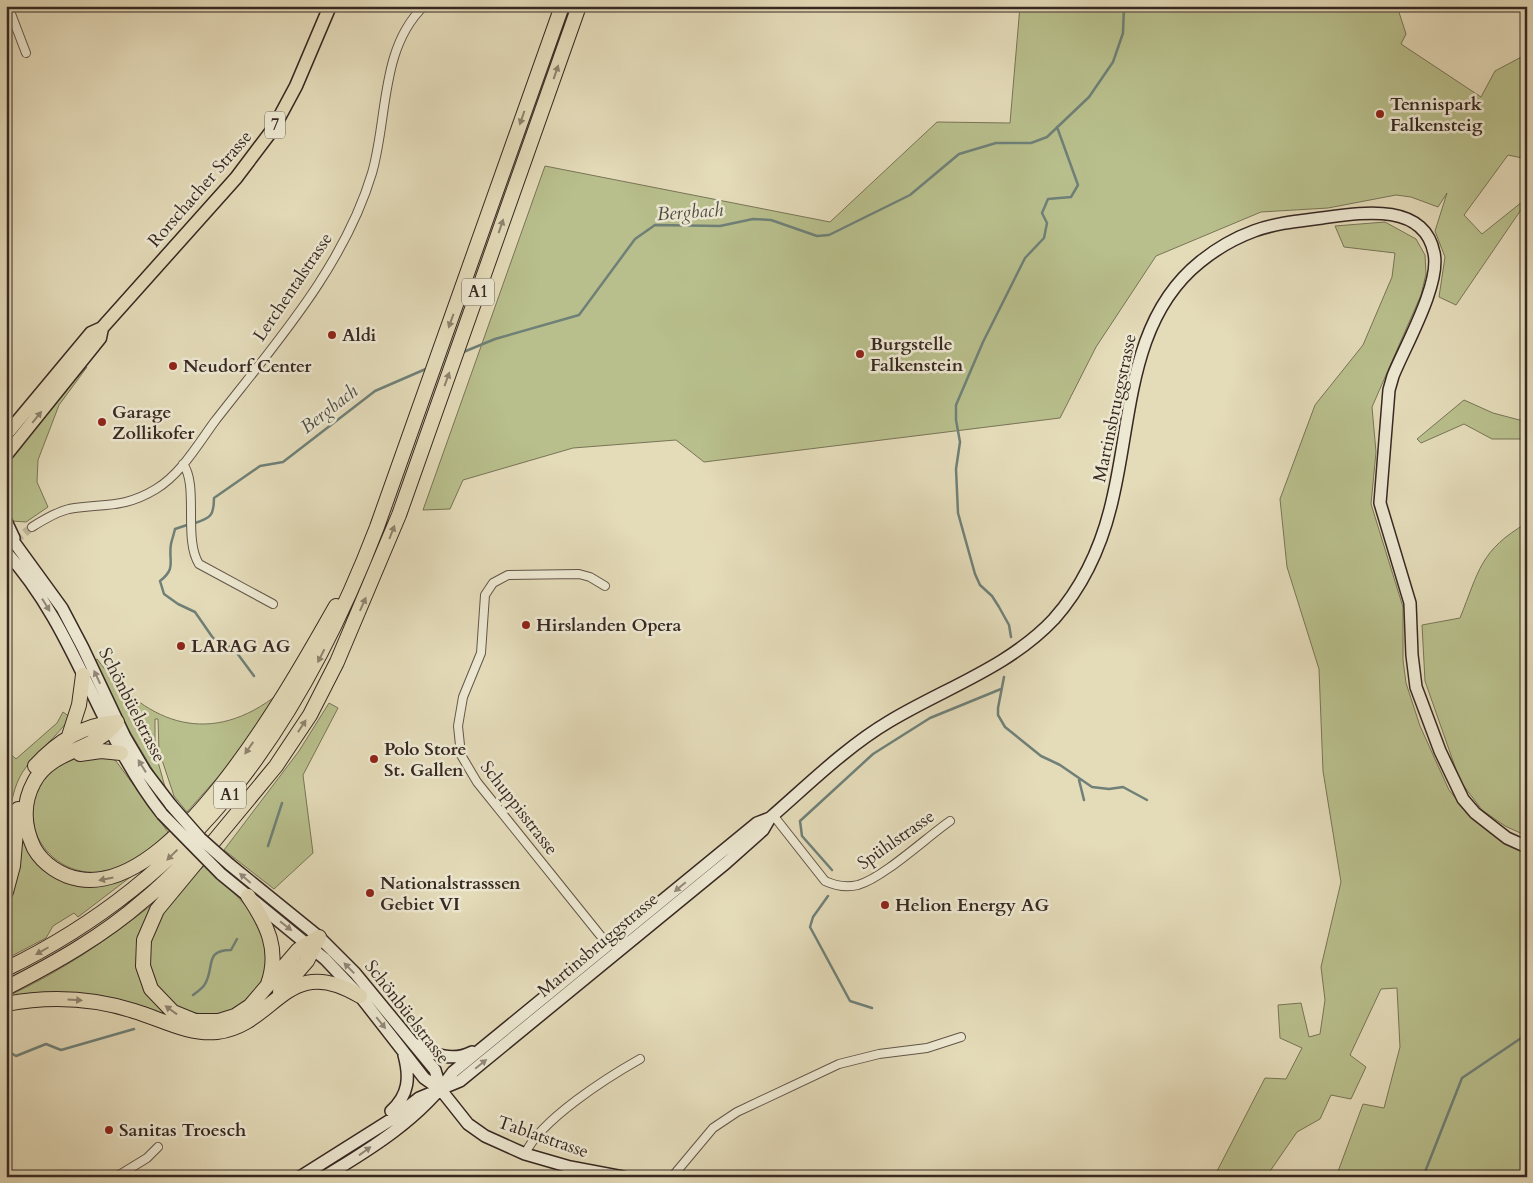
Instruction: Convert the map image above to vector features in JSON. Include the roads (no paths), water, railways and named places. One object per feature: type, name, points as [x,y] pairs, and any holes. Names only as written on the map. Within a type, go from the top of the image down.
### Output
[{"type":"highway","name":"A1","points":[[6,969],[72,932],[134,888],[184,843],[233,792],[270,742],[307,683],[337,623],[369,547],[562,6]]},
{"type":"highway","name":"A1","points":[[313,943],[301,969],[270,994],[235,1016],[213,1022],[195,1021],[177,1014],[162,1003],[148,984],[143,966],[144,940],[157,910],[243,808],[280,760],[310,714],[338,662],[375,577],[414,472],[579,6]]},
{"type":"highway","name":"A1","points":[[111,725],[101,739],[50,763],[33,783],[26,806],[25,821],[36,851],[57,872],[73,878],[89,881],[116,876],[141,864],[164,845],[194,814],[240,761],[277,708],[369,547]]},
{"type":"highway","points":[[69,736],[79,705],[83,675]]},
{"type":"highway","points":[[6,892],[13,866],[17,813],[22,787],[28,776],[45,756],[69,736],[88,727],[111,725]]},
{"type":"highway","points":[[50,763],[83,753],[101,751],[121,753]]},
{"type":"highway","name":"A1","points":[[6,988],[66,956],[114,924],[144,900],[243,808]]},
{"type":"highway","name":"A1","points":[[248,896],[266,925],[272,944],[273,966],[270,994]]},
{"type":"highway","name":"A1","points":[[6,1004],[40,1000],[88,1001],[122,1008],[188,1030],[207,1032],[224,1031],[243,1024],[270,994],[293,987],[315,982],[336,986],[360,996]]},
{"type":"main road","name":"Rorschacher Strasse","points":[[6,435],[91,333],[102,328],[236,178],[273,130],[296,86],[330,6]]},
{"type":"main road","name":"Martinsbruggstrasse","points":[[324,1177],[355,1158],[415,1115],[440,1090],[453,1072],[726,862],[762,830],[771,817],[876,730],[1014,653],[1038,636],[1066,605],[1087,573],[1108,518],[1135,382],[1147,335],[1166,298],[1180,280],[1217,249],[1255,230],[1280,224],[1375,213],[1393,214],[1414,222],[1427,236],[1435,254],[1434,278],[1430,291],[1392,376],[1389,390],[1379,491],[1382,514],[1410,603],[1412,655],[1416,687],[1440,751],[1463,799],[1475,813],[1507,838],[1527,847]]},
{"type":"main road","name":"Rorschacher Strasse","points":[[7,455],[100,338],[102,328]]},
{"type":"main road","points":[[6,521],[16,544]]},
{"type":"main road","name":"Schönbüelstrasse","points":[[6,532],[62,608],[84,648],[121,753],[162,814],[220,874],[355,973],[407,1045]]},
{"type":"main road","name":"Schönbüelstrasse","points":[[6,552],[47,604],[111,725],[171,806],[200,838],[313,943],[360,996],[434,1070],[440,1090]]},
{"type":"main road","name":"Martinsbruggstrasse","points":[[300,1177],[392,1119],[418,1098],[460,1081],[612,948]]},
{"type":"main road","name":"Martinsbruggstrasse","points":[[363,1138],[401,1102],[408,1078],[407,1045],[435,1054],[456,1057],[467,1055],[491,1041]]},
{"type":"main road","name":"Tablatstrasse","points":[[440,1090],[468,1124],[493,1140],[526,1154],[586,1174],[623,1177]]},
{"type":"street","points":[[8,6],[26,52]]},
{"type":"street","name":"Lerchentalstrasse","points":[[32,527],[50,516],[68,509],[103,507],[134,500],[169,481],[308,299],[339,248],[371,173],[384,120],[389,74],[399,43],[415,16],[424,6]]},
{"type":"street","points":[[183,464],[189,477],[189,508],[195,558],[199,564],[272,604]]},
{"type":"street","name":"Schuppisstrasse","points":[[605,586],[590,577],[579,574],[516,574],[499,578],[493,583],[485,595],[481,653],[463,697],[458,726],[462,756],[477,782],[612,948]]},
{"type":"street","name":"Spühlstrasse","points":[[771,817],[825,881],[845,886],[858,885],[873,879],[950,821]]},
{"type":"street","points":[[672,1177],[713,1128],[736,1112],[839,1064],[879,1054],[927,1048],[960,1037]]},
{"type":"street","points":[[526,1154],[535,1138],[551,1123],[598,1084],[640,1059]]},
{"type":"street","points":[[116,1177],[147,1158],[158,1147]]},
{"type":"waterway","name":"Bergbach","points":[[461,353],[495,339],[579,315],[635,239],[655,225],[720,226],[753,219],[771,220],[817,236],[829,235],[910,195],[959,154],[996,143],[1031,143],[1047,137],[1089,97],[1113,62],[1123,33],[1124,6]]},
{"type":"waterway","points":[[1011,637],[1009,625],[999,607],[992,596],[980,585],[975,574],[958,513],[956,469],[960,442],[956,420],[956,405],[983,342],[1025,258],[1044,238],[1047,223],[1042,213],[1048,199],[1071,197],[1078,185],[1057,127]]},
{"type":"waterway","name":"Bergbach","points":[[195,523],[210,515],[214,498],[260,466],[283,462],[375,391],[428,368]]},
{"type":"waterway","name":"Bergbach","points":[[187,525],[175,529],[170,550],[170,568],[160,581],[164,594],[178,604],[195,612],[213,638],[234,649],[254,676]]},
{"type":"waterway","points":[[1004,677],[998,715],[1005,727],[1041,756],[1060,765],[1092,787],[1109,789],[1123,787],[1147,800]]},
{"type":"waterway","points":[[832,870],[802,836],[800,821],[873,754],[930,718],[1001,689]]},
{"type":"waterway","points":[[1079,780],[1084,800]]},
{"type":"waterway","name":"Bergbach","points":[[268,846],[282,803]]},
{"type":"waterway","points":[[828,896],[813,917],[810,927],[850,1001],[872,1008]]},
{"type":"waterway","name":"Bergbach","points":[[193,995],[205,984],[214,956],[217,953],[231,950],[237,939]]},
{"type":"waterway","name":"Bergbach","points":[[6,1050],[16,1056],[46,1044],[61,1050],[134,1029]]},
{"type":"waterway","points":[[1423,1177],[1462,1078],[1527,1034]]},
{"type":"tunnel","points":[[6,548],[32,527]]},
{"type":"place","name":"Tennispark Falkensteig","points":[[1380,114]]},
{"type":"place","name":"Aldi","points":[[332,335]]},
{"type":"place","name":"Burgstelle Falkenstein","points":[[860,354]]},
{"type":"place","name":"Neudorf Center","points":[[173,366]]},
{"type":"place","name":"Garage Zollikofer","points":[[102,422]]},
{"type":"place","name":"Hirslanden Opera","points":[[526,625]]},
{"type":"place","name":"LARAG AG","points":[[181,646]]},
{"type":"place","name":"Polo Store St. Gallen","points":[[374,759]]},
{"type":"place","name":"Nationalstrasssen Gebiet VI","points":[[370,893]]},
{"type":"place","name":"Helion Energy AG","points":[[885,905]]},
{"type":"place","name":"Sanitas Troesch","points":[[109,1130]]}]
